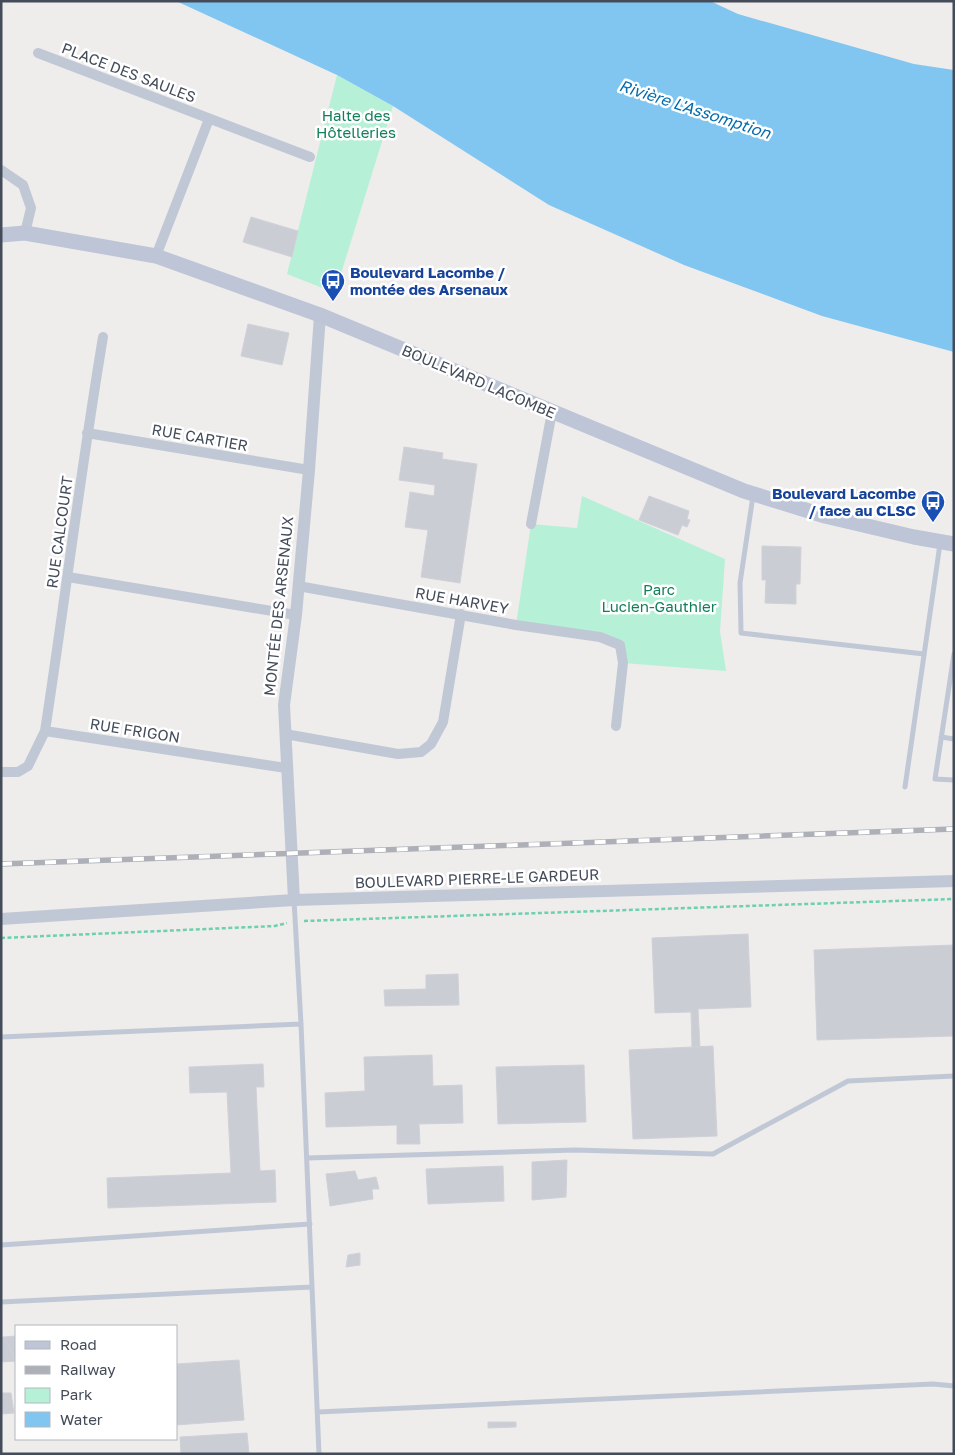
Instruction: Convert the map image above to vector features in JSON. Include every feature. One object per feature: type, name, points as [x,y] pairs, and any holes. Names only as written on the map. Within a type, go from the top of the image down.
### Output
[{"type":"main road","name":"BOULEVARD LACOMBE","points":[[1,235],[25,233],[156,256],[320,315],[753,494],[825,516],[947,543]]},
{"type":"street","name":"PLACE DES SAULES","points":[[38,53],[310,157]]},
{"type":"street","name":"PLACE DES SAULES","points":[[156,256],[210,119]]},
{"type":"street","points":[[1,170],[23,185],[31,208],[25,233]]},
{"type":"street","name":"MONTÉE DES ARSENAUX","points":[[294,900],[284,705],[296,615],[320,315]]},
{"type":"street","name":"RUE CALCOURT","points":[[45,731],[102,337]]},
{"type":"street","points":[[532,524],[552,412]]},
{"type":"street","name":"RUE CARTIER","points":[[87,433],[309,470]]},
{"type":"street","points":[[68,577],[296,615]]},
{"type":"street","name":"RUE HARVEY","points":[[298,586],[516,625],[600,636],[620,645],[624,663],[616,726]]},
{"type":"street","points":[[285,734],[398,754],[421,752],[431,744],[443,722],[461,614]]},
{"type":"street","points":[[1,772],[18,772],[28,766],[45,731]]},
{"type":"street","name":"RUE FRIGON","points":[[45,731],[286,768]]},
{"type":"street","name":"BOULEVARD PIERRE-LE GARDEUR","points":[[1,919],[294,900],[954,881]]},
{"type":"lane","points":[[753,494],[740,583],[741,632],[924,654]]},
{"type":"lane","points":[[905,787],[924,654],[947,543]]},
{"type":"lane","points":[[954,654],[935,779],[954,780]]},
{"type":"lane","points":[[947,701],[954,702]]},
{"type":"lane","points":[[941,737],[954,739]]},
{"type":"lane","points":[[294,900],[302,1024],[320,1454]]},
{"type":"lane","points":[[1,1037],[302,1024]]},
{"type":"lane","points":[[307,1158],[575,1150],[714,1154],[848,1081],[954,1076]]},
{"type":"lane","points":[[1,1244],[310,1224]]},
{"type":"lane","points":[[1,1302],[312,1287]]},
{"type":"lane","points":[[318,1412],[933,1384],[954,1386]]},
{"type":"path","points":[[1,938],[275,926],[296,921],[954,899]]},
{"type":"green space","name":"Halte des Hôtelleries","points":[[337,75],[393,106],[335,293],[287,274]]},
{"type":"green space","name":"Parc Lucien-Gauthier","points":[[582,496],[725,559],[720,631],[726,671],[623,663],[619,645],[516,625],[531,524],[577,528]]},
{"type":"water","name":"Rivière L'Assomption","points":[[176,1],[710,1],[738,14],[914,64],[954,70],[954,352],[822,316],[684,265],[549,205],[393,106],[337,75]]},
{"type":"building","points":[[251,217],[298,231],[292,257],[243,242]]},
{"type":"building","points":[[248,324],[289,333],[282,365],[241,356]]},
{"type":"building","points":[[404,447],[443,453],[442,459],[477,464],[460,583],[421,577],[428,530],[405,527],[410,492],[434,496],[435,485],[399,480]]},
{"type":"building","points":[[649,496],[689,511],[687,519],[690,520],[687,527],[682,525],[678,535],[639,520]]},
{"type":"building","points":[[762,546],[801,547],[800,584],[796,584],[796,604],[765,603],[766,580],[762,580]]},
{"type":"building","points":[[748,934],[751,1007],[698,1009],[700,1047],[692,1048],[691,1012],[655,1013],[652,938]]},
{"type":"building","points":[[954,945],[954,1036],[817,1040],[814,950]]},
{"type":"building","points":[[458,974],[459,1005],[385,1006],[384,990],[426,989],[426,975]]},
{"type":"building","points":[[713,1046],[717,1136],[633,1139],[629,1050]]},
{"type":"building","points":[[432,1055],[433,1086],[462,1085],[463,1123],[419,1124],[420,1144],[397,1144],[397,1125],[326,1127],[325,1093],[365,1091],[364,1057]]},
{"type":"building","points":[[263,1064],[264,1087],[256,1087],[260,1171],[275,1170],[276,1202],[108,1208],[107,1178],[231,1173],[227,1092],[190,1093],[189,1067]]},
{"type":"building","points":[[584,1065],[586,1122],[498,1124],[496,1067]]},
{"type":"building","points":[[567,1160],[566,1197],[532,1200],[532,1162]]},
{"type":"building","points":[[503,1166],[504,1201],[428,1204],[426,1169]]},
{"type":"building","points":[[355,1171],[358,1180],[376,1177],[379,1189],[372,1189],[373,1199],[330,1206],[326,1174]]},
{"type":"building","points":[[360,1253],[360,1265],[346,1267],[348,1255]]},
{"type":"building","points":[[15,1336],[15,1359],[4,1337]]},
{"type":"building","points":[[1,1337],[4,1337],[15,1361],[1,1362]]},
{"type":"building","points":[[239,1360],[244,1420],[178,1425],[178,1364]]},
{"type":"building","points":[[1,1393],[11,1393],[14,1413],[1,1414]]},
{"type":"building","points":[[488,1422],[516,1422],[516,1427],[488,1428]]},
{"type":"building","points":[[247,1433],[249,1454],[181,1454],[180,1437]]},
{"type":"railway","points":[[1,864],[954,829]]},
{"type":"place","name":"Boulevard Lacombe / montée des Arsenaux","points":[[333,302]]},
{"type":"place","name":"Boulevard Lacombe / face au CLSC","points":[[933,523]]}]
